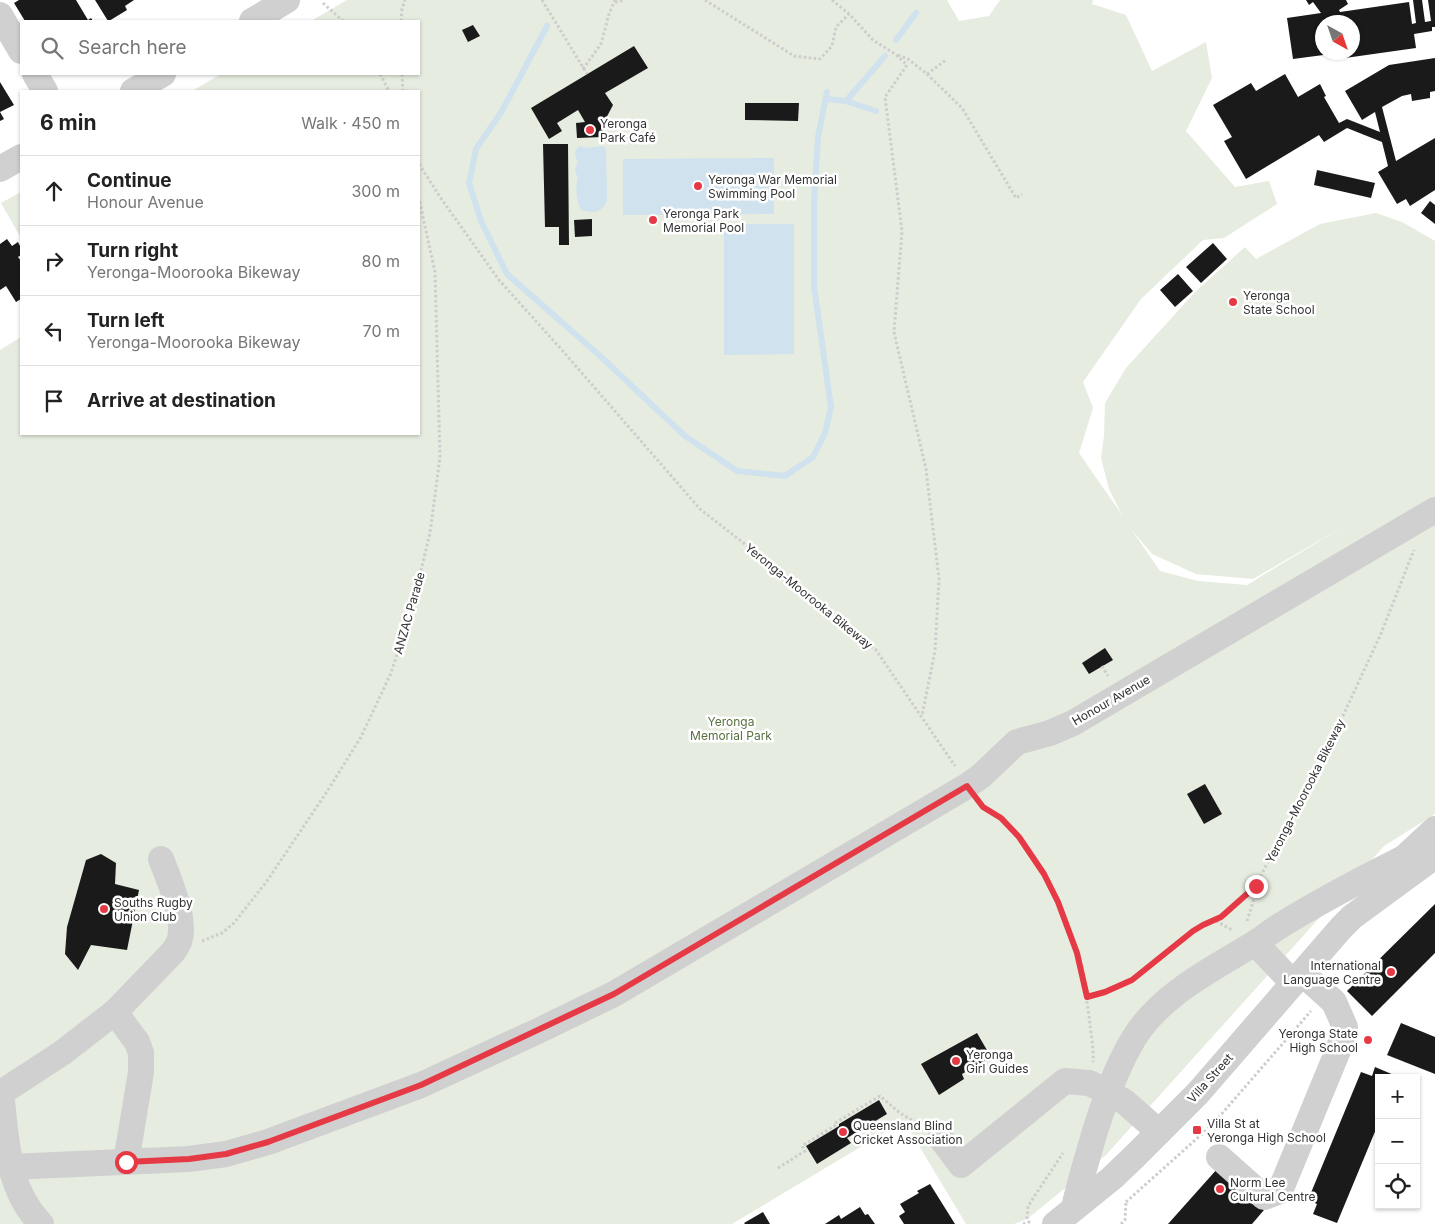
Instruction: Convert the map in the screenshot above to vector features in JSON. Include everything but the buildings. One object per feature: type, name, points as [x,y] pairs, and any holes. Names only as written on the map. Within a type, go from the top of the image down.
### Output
[{"type":"street","points":[[254,20],[287,0]]},
{"type":"street","points":[[0,15],[20,49]]},
{"type":"street","points":[[36,75],[44,90]]},
{"type":"street","points":[[135,90],[161,75]]},
{"type":"street","points":[[0,169],[20,158]]},
{"type":"street","name":"Honour Avenue","points":[[10,1167],[189,1159],[226,1154],[268,1142],[421,1085],[614,994],[967,786],[981,776],[1017,742],[1050,733],[1073,723],[1435,510]]},
{"type":"street","name":"Villa Street","points":[[1065,1216],[1112,1178],[1198,1093],[1352,917],[1380,881],[1402,858],[1435,829]]},
{"type":"street","name":"Villa Street","points":[[1352,917],[1435,856]]},
{"type":"street","points":[[1065,1216],[1108,1092],[1135,1037],[1151,1017],[1245,934],[1282,924],[1402,858]]},
{"type":"street","points":[[41,1224],[25,1205],[10,1167],[1,1093],[62,1053],[115,1012],[173,952],[179,941],[179,909],[161,859]]},
{"type":"street","points":[[1219,1157],[1264,1197],[1280,1191],[1339,1048],[1345,1027],[1334,1002],[1297,978],[1245,934]]},
{"type":"street","points":[[115,1012],[137,1042],[141,1053],[141,1072],[126,1162]]},
{"type":"street","points":[[940,1137],[961,1165],[1065,1081],[1089,1083],[1108,1092],[1125,1102],[1159,1132]]},
{"type":"path","points":[[401,20],[405,0]]},
{"type":"path","points":[[542,0],[587,74]]},
{"type":"path","points":[[583,69],[601,44],[609,14],[615,1],[625,0]]},
{"type":"path","points":[[706,0],[794,56],[820,59],[832,46],[836,26],[849,14]]},
{"type":"path","points":[[832,0],[849,14],[873,40],[908,59],[927,74],[962,108],[1016,198],[1022,194]]},
{"type":"path","points":[[323,3],[342,20]]},
{"type":"path","points":[[896,54],[907,65],[885,97],[902,231],[894,332],[926,469],[940,579],[935,651],[922,716]]},
{"type":"path","points":[[927,74],[946,60]]},
{"type":"path","points":[[380,75],[388,90]]},
{"type":"path","points":[[402,75],[403,90]]},
{"type":"path","name":"Yeronga-Moorooka Bikeway","points":[[420,166],[499,280],[700,509],[819,602],[876,650],[922,716],[967,786],[983,807],[1001,818],[1019,837],[1044,874],[1058,902],[1077,953],[1087,997],[1105,992],[1132,980],[1193,931],[1221,917],[1256,886],[1338,726],[1380,636],[1415,548]]},
{"type":"path","name":"ANZAC Parade","points":[[179,941],[205,941],[222,933],[234,923],[267,882],[361,737],[391,673],[412,608],[430,533],[440,458],[435,272],[420,204]]},
{"type":"path","points":[[1215,921],[1245,934],[1256,886]]},
{"type":"path","points":[[1087,997],[1094,1058],[1093,1065]]},
{"type":"path","points":[[1126,1202],[1212,1125],[1314,1008]]},
{"type":"path","points":[[1297,1013],[1305,1019]]},
{"type":"path","points":[[778,1168],[805,1151],[802,1146],[836,1125],[835,1123],[880,1096],[900,1113]]},
{"type":"path","points":[[1023,1224],[1030,1223],[1027,1219],[1028,1206],[1064,1151]]},
{"type":"path","points":[[1121,1224],[1125,1220],[1126,1202],[1124,1193]]},
{"type":"green space","name":"Yeronga Memorial Park","points":[[347,0],[947,0],[959,21],[989,16],[1000,0],[1093,0],[1092,4],[1126,15],[1152,71],[1206,42],[1212,78],[1186,131],[1235,187],[1269,181],[1277,204],[1224,238],[1203,240],[1141,299],[1083,382],[1093,408],[1079,453],[1122,515],[1109,489],[1101,458],[1105,403],[1126,368],[1196,291],[1245,247],[1256,259],[1320,224],[1376,213],[1402,222],[1435,241],[1435,814],[1384,846],[1106,1155],[1027,1219],[1014,1224],[966,1224],[904,1121],[732,1224],[0,1224],[0,350],[20,338],[20,435],[420,435],[420,90],[194,90],[219,75],[420,75],[420,20],[313,20]],"holes":[[[1346,525],[1247,585],[1198,581],[1160,571],[1131,529],[1152,554],[1196,574],[1253,579]]]},
{"type":"green space","points":[[20,193],[20,236],[1,203]]},
{"type":"water","points":[[579,146],[588,148],[603,146],[606,149],[607,200],[602,208],[597,211],[581,210],[578,202],[576,190],[578,177],[575,170],[578,162],[575,154]]},
{"type":"water","name":"Yeronga War Memorial Swimming Pool","points":[[774,158],[774,214],[623,215],[623,159]]},
{"type":"water","points":[[724,224],[794,224],[794,354],[724,355]]},
{"type":"waterway","points":[[896,40],[916,13]]},
{"type":"waterway","points":[[547,26],[502,111],[476,149],[469,183],[481,221],[507,274],[599,355],[685,436],[737,471],[785,476],[813,457],[825,433],[831,407],[814,286],[814,202],[818,137],[827,92]]},
{"type":"waterway","points":[[846,101],[885,56]]},
{"type":"waterway","points":[[826,99],[846,101],[876,111]]},
{"type":"place","name":"Yeronga Park Café","points":[[590,130]]},
{"type":"place","name":"Yeronga War Memorial Swimming Pool","points":[[698,186]]},
{"type":"place","name":"Yeronga Park Memorial Pool","points":[[653,220]]},
{"type":"place","name":"Yeronga State School","points":[[1233,302]]},
{"type":"place","name":"Souths Rugby Union Club","points":[[104,909]]},
{"type":"place","name":"International Language Centre","points":[[1391,972]]},
{"type":"place","name":"Yeronga State High School","points":[[1368,1040]]},
{"type":"place","name":"Yeronga Girl Guides","points":[[956,1061]]},
{"type":"place","name":"Villa St at Yeronga High School","points":[[1197,1130]]},
{"type":"place","name":"Queensland Blind Cricket Association","points":[[843,1132]]},
{"type":"place","name":"Norm Lee Cultural Centre","points":[[1220,1189]]},
{"type":"route","points":[[126,1162],[189,1159],[226,1154],[268,1142],[421,1085],[614,994],[967,786],[983,807],[1001,818],[1019,837],[1044,874],[1058,902],[1077,953],[1087,997],[1105,992],[1132,980],[1193,931],[1221,917],[1256,886]]}]
